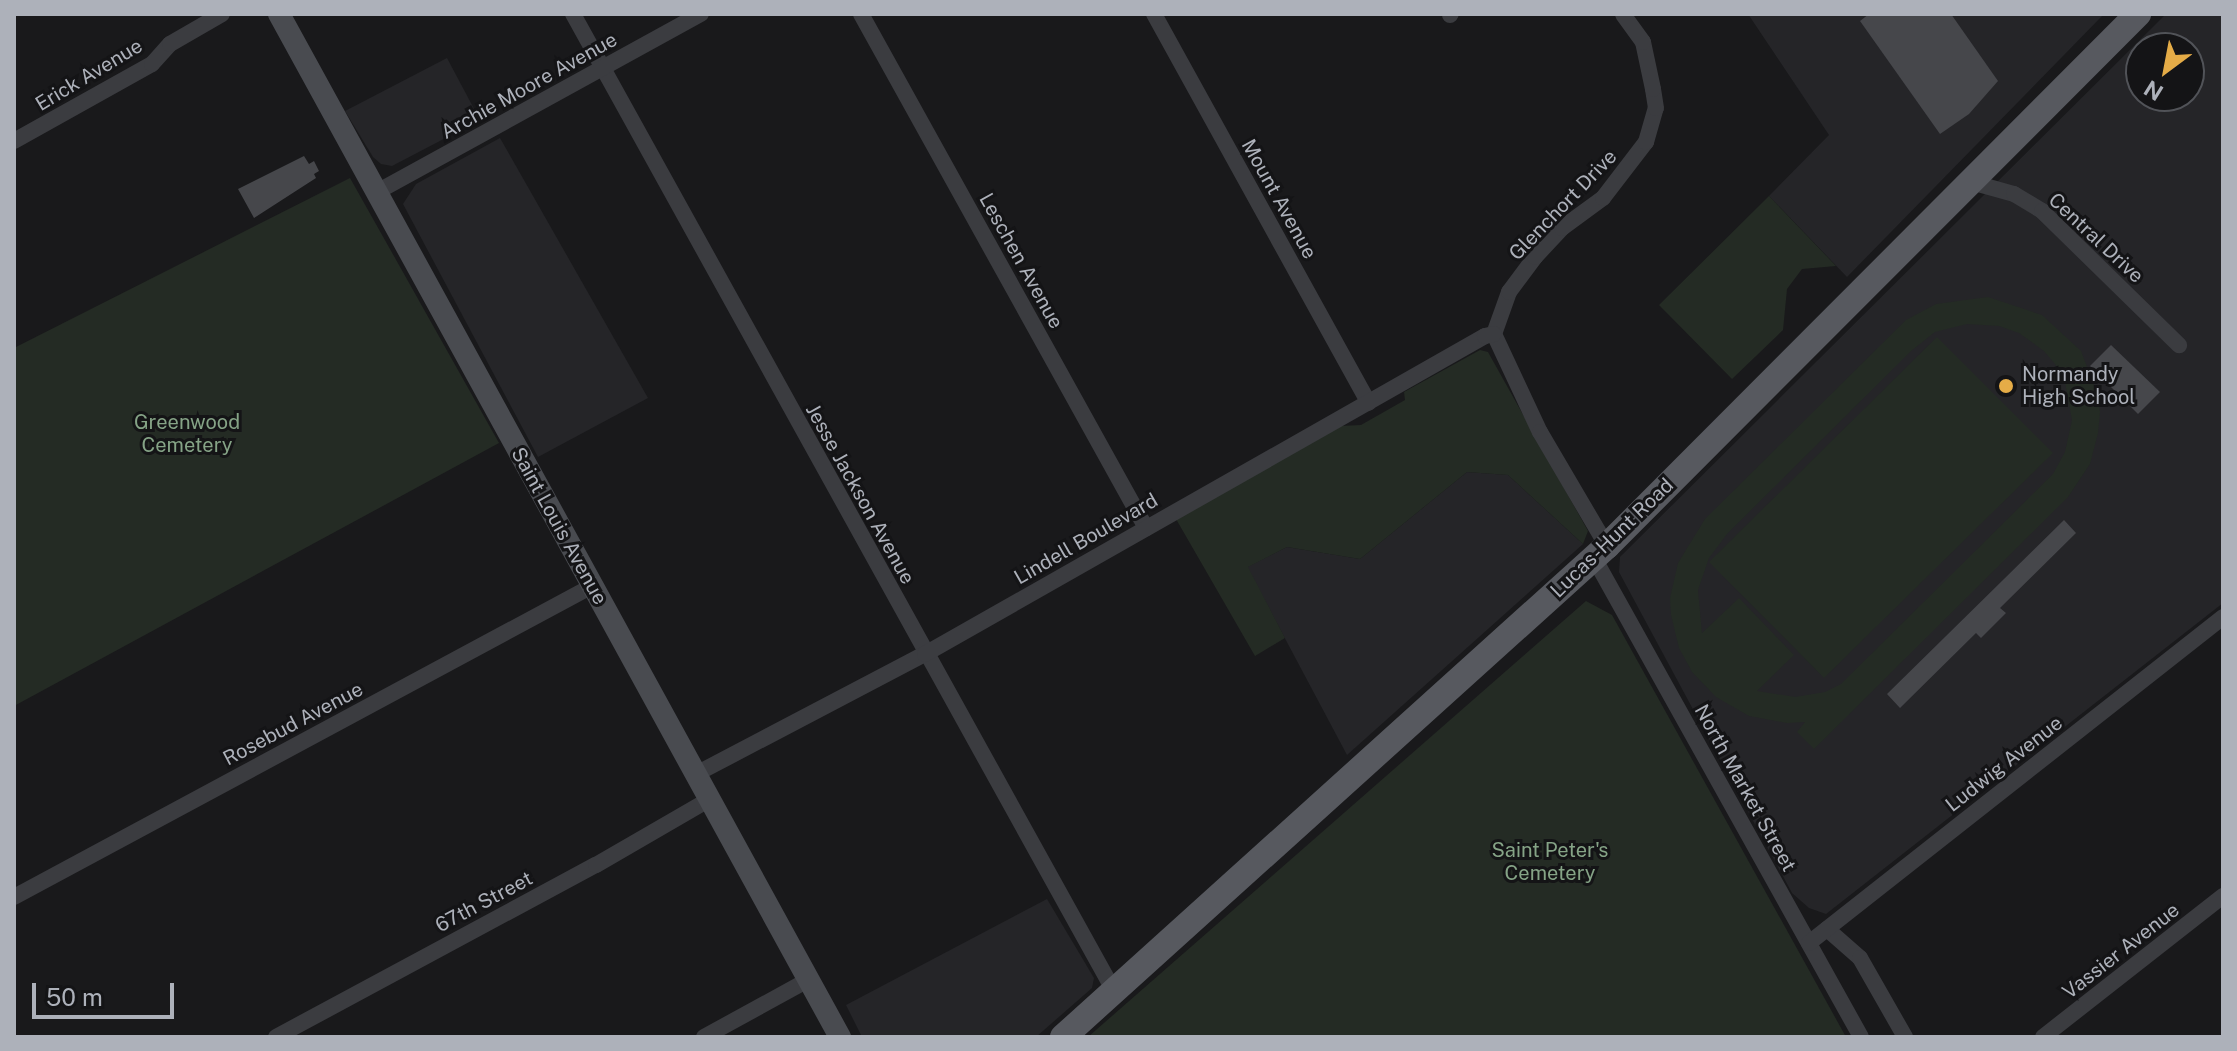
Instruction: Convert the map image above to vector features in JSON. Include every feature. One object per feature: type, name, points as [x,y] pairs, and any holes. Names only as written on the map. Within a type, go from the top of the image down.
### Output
[{"type":"main road","name":"Lucas-Hunt Road","points":[[1063,1037],[1601,552],[2138,14]]},
{"type":"street","name":"Erick Avenue","points":[[14,141],[152,64],[170,44],[222,14]]},
{"type":"street","name":"Saint Louis Avenue","points":[[279,14],[840,1037]]},
{"type":"street","name":"Jesse Jackson Avenue","points":[[573,14],[1114,991]]},
{"type":"street","name":"Archie Moore Avenue","points":[[375,193],[701,14]]},
{"type":"street","name":"Leschen Avenue","points":[[861,14],[1146,528]]},
{"type":"street","name":"Mount Avenue","points":[[1154,14],[1369,403]]},
{"type":"street","name":"Glenchort Drive","points":[[1494,334],[1509,292],[1535,257],[1562,228],[1603,198],[1646,142],[1656,108],[1653,89],[1643,42],[1623,14]]},
{"type":"street","name":"Central Drive","points":[[1971,182],[2014,194],[2042,211],[2179,345]]},
{"type":"street","name":"Lindell Boulevard","points":[[696,774],[925,654],[1485,336],[1494,334]]},
{"type":"street","name":"North Market Street","points":[[1494,334],[1601,552],[1861,1037]]},
{"type":"street","name":"Rosebud Avenue","points":[[14,897],[592,586]]},
{"type":"street","name":"Ludwig Avenue","points":[[1809,943],[2223,617]]},
{"type":"street","name":"67th Street","points":[[276,1037],[596,865],[710,799]]},
{"type":"street","name":"Vassier Avenue","points":[[2043,1037],[2223,896]]},
{"type":"street","points":[[1827,929],[1860,958],[1905,1037]]},
{"type":"street","points":[[704,1037],[808,980]]},
{"type":"shaded area","points":[[1748,14],[2104,14],[1847,277],[1769,196],[1829,135]]},
{"type":"shaded area","name":"Normandy High School","points":[[2166,14],[2223,14],[2223,603],[1826,914],[1809,908],[1792,893],[1619,572],[1620,557],[2125,55],[2125,112],[2205,112],[2205,32],[2148,32]]},
{"type":"shaded area","points":[[447,58],[480,120],[392,166],[381,164],[373,157],[345,111]]},
{"type":"shaded area","points":[[500,138],[648,398],[538,457],[403,204],[416,184]]},
{"type":"shaded area","points":[[1467,472],[1508,475],[1583,544],[1347,755],[1247,567],[1287,547],[1360,559]]},
{"type":"shaded area","points":[[1047,899],[1094,978],[1092,988],[1036,1037],[862,1037],[846,1005]]},
{"type":"green space","name":"Greenwood Cemetery","points":[[350,178],[499,443],[14,706],[14,348]]},
{"type":"green space","points":[[1769,196],[1836,266],[1802,269],[1787,289],[1783,330],[1732,379],[1659,305]]},
{"type":"green space","points":[[1988,297],[2042,315],[2081,351],[2097,393],[2100,412],[2090,464],[2068,497],[1814,749],[1797,732],[1805,722],[1787,723],[1749,716],[1716,697],[1692,672],[1679,648],[1671,615],[1670,598],[1678,563],[1705,519],[1906,320],[1936,304]],"holes":[[[1967,324],[1999,326],[2019,333],[2044,351],[2065,382],[2072,420],[2065,452],[2053,474],[1841,684],[1825,692],[1795,697],[1757,691],[1794,655],[1739,598],[1702,633],[1698,590],[1709,558],[1727,534],[1911,351],[1935,332]]]},
{"type":"green space","points":[[1937,337],[2053,453],[1824,678],[1709,562]]},
{"type":"green space","points":[[1480,350],[1488,352],[1588,531],[1583,544],[1508,475],[1467,472],[1360,559],[1287,547],[1248,567],[1285,638],[1255,656],[1176,519],[1340,426],[1361,425],[1405,400],[1404,392]]},
{"type":"green space","name":"Saint Peter's Cemetery","points":[[1586,601],[1612,615],[1846,1037],[1088,1037]]},
{"type":"building","points":[[1869,14],[1951,14],[1998,81],[1969,114],[1940,134],[1860,21]]},
{"type":"building","points":[[304,156],[309,164],[314,161],[319,171],[314,174],[316,178],[254,218],[238,189]]},
{"type":"building","points":[[2111,345],[2160,392],[2138,414],[2090,366]]},
{"type":"building","points":[[2064,520],[2076,533],[2000,608],[2006,613],[1981,638],[1976,633],[1900,708],[1887,694]]},
{"type":"place","name":"Normandy High School","points":[[2006,386]]}]
